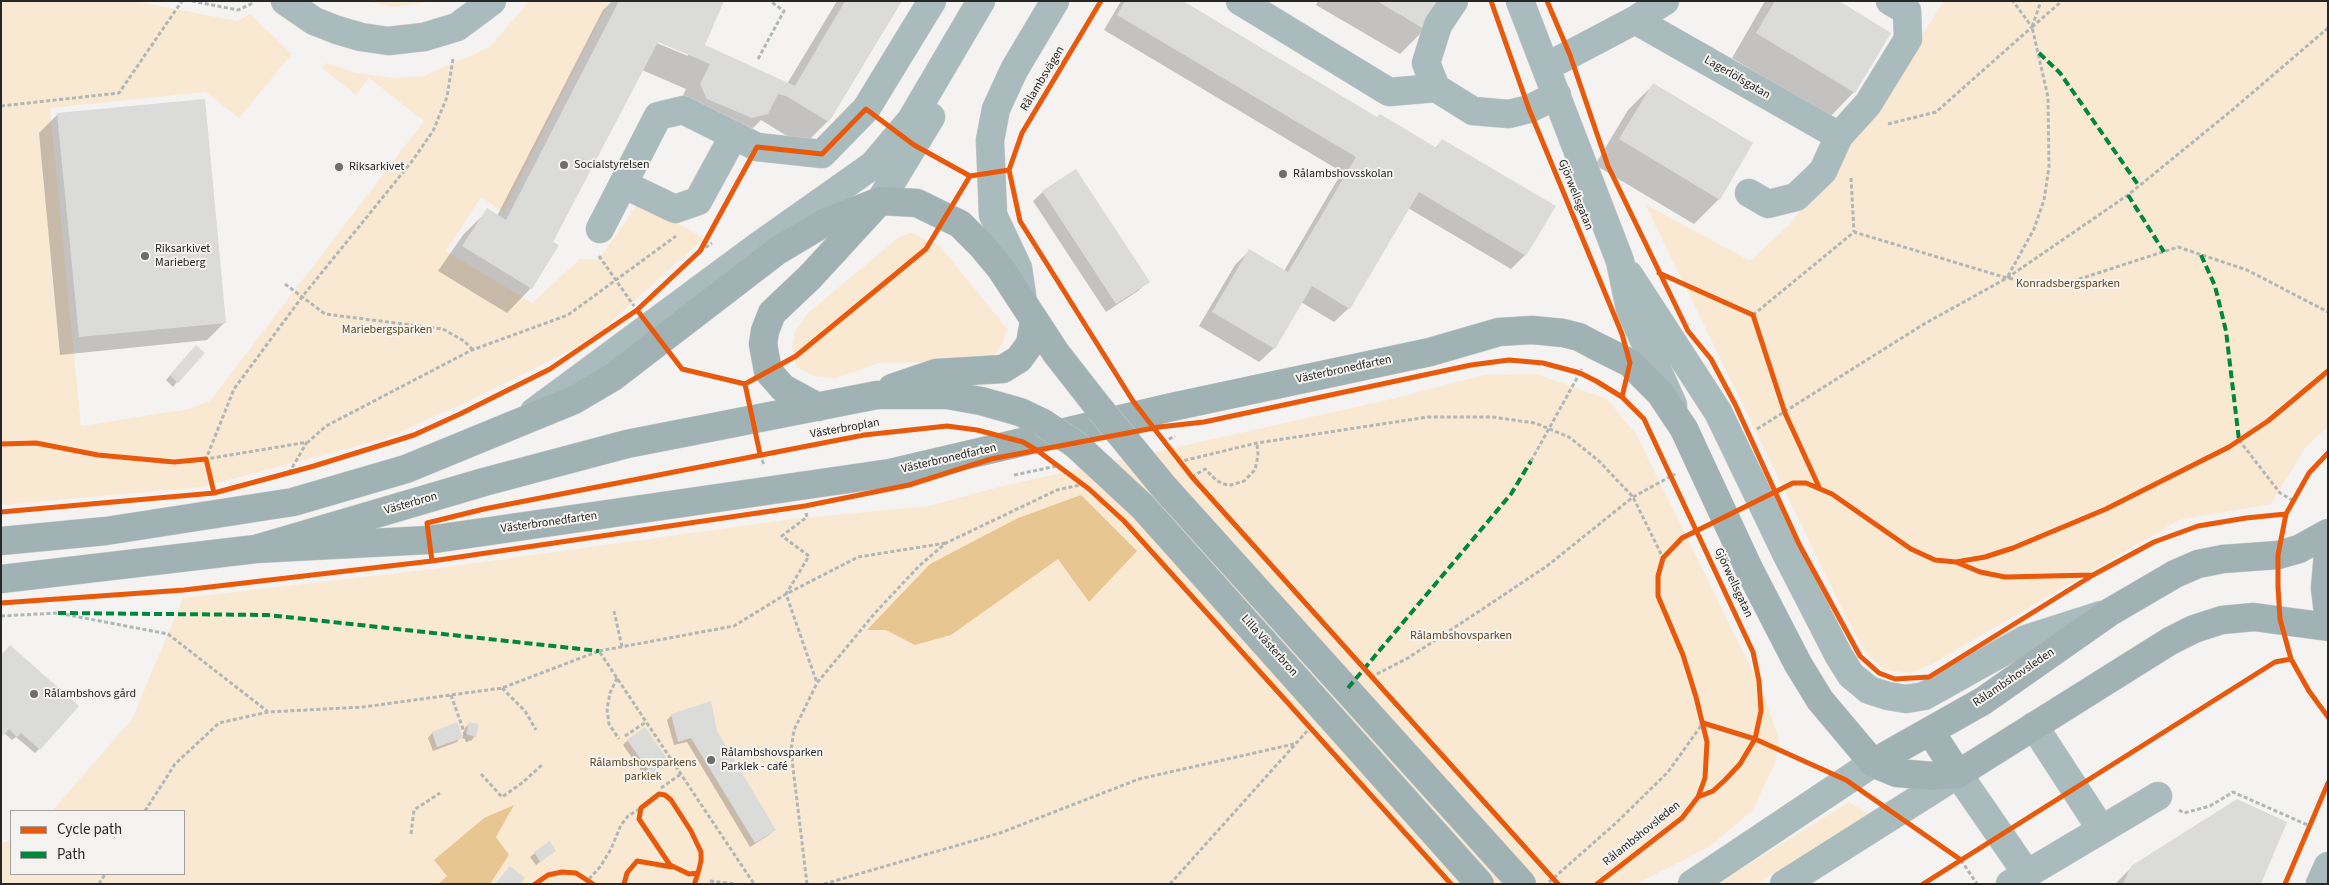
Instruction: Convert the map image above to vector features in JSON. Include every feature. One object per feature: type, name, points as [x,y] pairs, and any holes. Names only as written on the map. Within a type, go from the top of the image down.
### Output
[{"type":"main road","points":[[880,201],[810,277],[772,313],[765,331],[763,344],[768,372],[783,388],[818,407],[877,395],[907,381],[936,373],[1003,369],[1019,359],[1030,344],[1029,311]]},
{"type":"main road","points":[[1,541],[125,528],[293,502],[406,469],[574,400],[613,377],[777,251],[824,223],[880,201],[917,203],[960,224],[982,246],[1029,311],[1056,353],[1162,486],[1522,884]]},
{"type":"main road","name":"Västerbronedfarten","points":[[256,549],[428,540],[890,473],[1172,407],[1430,352],[1498,332],[1532,330],[1564,333],[1594,344],[1630,363],[1660,393],[1684,429]]},
{"type":"main road","name":"Lilla Västerbron","points":[[877,395],[947,395],[981,401],[1020,412],[1043,423],[1075,444],[1143,507],[1480,884]]},
{"type":"main road","name":"Västerbron","points":[[1,579],[256,549],[484,482],[627,444],[818,407]]},
{"type":"main road","name":"Gjörwellsgatan","points":[[1684,429],[1749,569],[1798,664],[1820,700],[1873,763]]},
{"type":"main road","name":"Rålambshovsleden","points":[[1873,763],[1983,701],[2110,612],[2175,574],[2198,564],[2223,558],[2278,555],[2299,549],[2328,533]]},
{"type":"main road","points":[[2328,553],[2325,588],[2328,613]]},
{"type":"main road","points":[[1873,763],[1897,773],[1933,776],[1958,774],[2170,641],[2194,629],[2222,620],[2254,617],[2328,627]]},
{"type":"main road","points":[[1930,731],[1958,774]]},
{"type":"street","points":[[285,1],[314,21],[329,27],[361,37],[388,41],[424,37],[457,26],[492,1]]},
{"type":"street","points":[[600,228],[658,116],[683,110],[757,147],[822,154],[866,108],[932,1]]},
{"type":"street","points":[[522,421],[756,247],[873,165],[911,120],[981,1]]},
{"type":"street","points":[[880,201],[926,127],[998,1]]},
{"type":"street","points":[[1029,311],[1018,268],[993,215],[990,140],[996,109],[1014,70],[1055,1]]},
{"type":"street","points":[[1240,1],[1389,92],[1436,88]]},
{"type":"street","points":[[1454,1],[1438,25],[1426,63],[1436,88],[1473,112],[1509,114],[1529,108],[1557,95]]},
{"type":"street","name":"Gjörwellsgatan","points":[[1520,1],[1620,261],[1630,309],[1684,429]]},
{"type":"street","points":[[1546,67],[1635,20],[1665,1]]},
{"type":"street","points":[[1750,193],[1768,204],[1796,198],[1823,171],[1839,136],[1868,104],[1908,39],[1907,12],[1890,1]]},
{"type":"street","name":"Lagerlöfsgatan","points":[[1635,20],[1839,136]]},
{"type":"street","points":[[623,184],[675,209],[698,202],[734,135]]},
{"type":"street","name":"Gjörwellsgatan","points":[[1620,261],[1718,412],[1785,551],[1839,656],[1851,675],[1869,690],[1906,699],[1924,696],[2026,639],[2110,612]]},
{"type":"street","points":[[2034,726],[2101,829]]},
{"type":"street","name":"Rålambshovsleden","points":[[1692,884],[1873,763]]},
{"type":"street","points":[[1784,884],[1958,774],[1999,834],[2018,879],[2158,796]]},
{"type":"street","points":[[2320,884],[2328,866]]},
{"type":"path","points":[[1,106],[119,93],[182,1]]},
{"type":"path","points":[[192,1],[238,10],[253,3]]},
{"type":"path","points":[[758,60],[784,11],[770,1]]},
{"type":"path","points":[[2007,278],[2034,230],[2044,200],[2049,167],[2048,98],[2032,27],[2013,1]]},
{"type":"path","points":[[2032,27],[2040,1]]},
{"type":"path","points":[[1839,136],[1936,112],[2062,1]]},
{"type":"path","points":[[1785,413],[1924,324],[2007,278],[2128,195],[2231,111],[2328,28]]},
{"type":"path","points":[[208,468],[206,460],[234,388],[302,297],[433,131],[447,97],[453,59]]},
{"type":"path","points":[[600,228],[596,251],[616,282],[638,310]]},
{"type":"path","points":[[289,473],[308,442],[326,426],[472,350],[568,314],[616,282],[683,231]]},
{"type":"path","points":[[1753,314],[1854,232],[2007,278],[2058,286],[2178,247],[2247,270],[2328,312]]},
{"type":"path","points":[[693,257],[700,251],[708,236]]},
{"type":"path","points":[[285,284],[326,314],[442,329],[464,341],[472,350]]},
{"type":"path","points":[[630,315],[644,304]]},
{"type":"path","points":[[1744,311],[1753,314]]},
{"type":"path","points":[[1753,314],[1756,324]]},
{"type":"path","points":[[1570,371],[1588,377]]},
{"type":"path","points":[[1531,462],[1576,380]]},
{"type":"path","points":[[1782,404],[1789,421]]},
{"type":"path","points":[[1174,463],[1257,443],[1428,417],[1492,418],[1535,423],[1569,437],[1599,460],[1633,497],[1662,558]]},
{"type":"path","points":[[753,420],[764,466]]},
{"type":"path","points":[[1162,439],[1168,447]]},
{"type":"path","points":[[2240,440],[2280,493],[2294,501]]},
{"type":"path","points":[[198,460],[308,442]]},
{"type":"path","points":[[1192,478],[1205,469],[1223,484],[1231,485],[1244,481],[1255,470],[1258,455],[1257,443]]},
{"type":"path","points":[[750,456],[770,452]]},
{"type":"path","points":[[1174,454],[1198,485]]},
{"type":"path","points":[[1054,462],[1062,467]]},
{"type":"path","points":[[1668,469],[1673,478]]},
{"type":"path","points":[[280,475],[298,471]]},
{"type":"path","points":[[1076,478],[1089,489]]},
{"type":"path","points":[[807,884],[791,751],[794,730],[817,683],[875,612],[919,566],[946,543],[1058,490],[1084,484]]},
{"type":"path","points":[[2290,508],[2298,494]]},
{"type":"path","points":[[1365,679],[1408,658],[1539,572],[1633,497]]},
{"type":"path","points":[[786,594],[809,556],[782,536],[807,517]]},
{"type":"path","points":[[146,810],[174,764],[219,723],[268,712],[363,707],[502,688],[599,651],[734,626],[786,594],[858,557],[946,543]]},
{"type":"path","points":[[786,594],[817,683]]},
{"type":"path","points":[[614,611],[622,647]]},
{"type":"path","points":[[1,616],[58,613],[168,634],[268,712]]},
{"type":"path","points":[[599,651],[754,884]]},
{"type":"path","points":[[1365,670],[1378,684]]},
{"type":"path","points":[[617,678],[610,693],[607,709],[609,724],[619,739]]},
{"type":"path","points":[[502,688],[525,711],[536,730]]},
{"type":"path","points":[[451,695],[468,743]]},
{"type":"path","points":[[1304,721],[1318,736]]},
{"type":"path","points":[[625,736],[646,722]]},
{"type":"path","points":[[1170,884],[1294,744],[1315,723]]},
{"type":"path","points":[[1703,723],[1705,733]]},
{"type":"path","points":[[1547,884],[1616,823],[1668,772],[1703,723]]},
{"type":"path","points":[[824,884],[1000,833],[1139,779],[1294,744]]},
{"type":"path","points":[[481,774],[502,797],[522,783],[543,764]]},
{"type":"path","points":[[662,793],[681,774]]},
{"type":"path","points":[[2210,806],[2234,792],[2310,826]]},
{"type":"path","points":[[411,834],[414,810],[440,793]]},
{"type":"path","points":[[582,876],[591,882],[611,849],[620,825],[628,816],[647,804]]},
{"type":"path","points":[[639,819],[641,808]]},
{"type":"path","points":[[2306,834],[2313,817]]},
{"type":"path","points":[[1953,864],[1999,834]]},
{"type":"path","points":[[1961,860],[1977,884]]},
{"type":"path","points":[[1551,876],[1558,884]]},
{"type":"path","points":[[702,881],[735,884]]},
{"type":"green space","name":"Mariebergsparken","points":[[1,1],[134,1],[237,21],[250,14],[292,54],[239,118],[206,92],[50,108],[81,426],[189,409],[210,401],[424,121],[369,78],[356,95],[322,68],[327,63],[356,73],[395,78],[424,76],[490,47],[529,1],[609,1],[503,212],[481,197],[446,251],[532,303],[580,259],[599,259],[638,203],[704,238],[599,333],[571,350],[464,403],[387,438],[202,487],[1,505]]},
{"type":"green space","points":[[363,1],[436,1],[394,7]]},
{"type":"green space","name":"Konradsbergsparken","points":[[1944,1],[2328,1],[2328,427],[2305,448],[2271,504],[2179,520],[1934,663],[1912,673],[1884,670],[1864,650],[1849,623],[1645,204],[1750,261],[1790,224],[1841,158]]},
{"type":"green space","points":[[911,233],[940,246],[1008,330],[1002,344],[994,355],[982,361],[879,363],[836,378],[814,376],[796,367],[792,347],[795,331],[808,313],[899,237]]},
{"type":"green space","name":"Rålambshovsparken","points":[[1536,374],[1607,399],[1636,434],[1763,692],[1779,739],[1775,763],[1753,810],[1709,847],[1636,884],[1,884],[1,843],[10,840],[10,875],[185,875],[185,810],[53,810],[132,719],[183,598],[432,569],[792,519],[928,506],[1003,486],[1392,399],[1484,375]]},
{"type":"green space","points":[[1849,802],[1868,814],[1756,884],[1717,884]]},
{"type":"shaded area","points":[[1081,495],[1137,551],[1089,602],[1058,559],[951,635],[915,645],[886,630],[867,630],[930,564],[1018,518]]},
{"type":"shaded area","points":[[514,805],[496,837],[509,855],[490,884],[438,884],[447,876],[434,860],[484,818]]},
{"type":"building","name":"Socialstyrelsen","points":[[619,1],[724,1],[705,45],[795,86],[845,1],[902,1],[829,122],[786,96],[778,94],[768,114],[752,118],[707,99],[700,84],[710,64],[658,42],[553,242],[559,245],[532,289],[462,246],[487,208],[506,220]]},
{"type":"building","points":[[1125,1],[1183,1],[1377,117],[1380,114],[1437,148],[1442,139],[1556,206],[1526,256],[1419,192],[1350,309],[1312,286],[1275,349],[1212,312],[1249,249],[1288,272],[1356,157],[1117,15]]},
{"type":"building","points":[[1377,1],[1443,1],[1426,30]]},
{"type":"building","points":[[1775,1],[1839,1],[1891,33],[1855,93],[1756,33]]},
{"type":"building","points":[[1653,83],[1753,143],[1720,200],[1619,139]]},
{"type":"building","name":"Riksarkivet Marieberg","points":[[205,99],[226,323],[79,337],[57,113]]},
{"type":"building","points":[[1076,169],[1150,282],[1116,304],[1042,191]]},
{"type":"building","points":[[196,345],[205,353],[178,383],[170,375]]},
{"type":"building","name":"Rålambshovs gård","points":[[10,645],[79,706],[40,750],[21,733],[17,737],[9,729],[3,736],[1,734],[1,655]]},
{"type":"building","points":[[711,701],[717,731],[776,830],[755,843],[691,738],[678,742],[671,714]]},
{"type":"building","points":[[457,722],[463,738],[437,747],[432,732]]},
{"type":"building","points":[[469,722],[479,724],[476,737],[466,734]]},
{"type":"building","points":[[645,727],[670,763],[652,775],[627,740]]},
{"type":"building","points":[[2237,799],[2287,822],[2261,884],[2123,884],[2131,866]]},
{"type":"building","points":[[550,841],[556,851],[540,862],[534,852]]},
{"type":"building","points":[[510,866],[525,878],[520,884],[495,884]]},
{"type":"marked path","points":[[2039,53],[2060,73],[2139,186]]},
{"type":"marked path","points":[[2128,195],[2164,252]]},
{"type":"marked path","points":[[2201,255],[2215,286],[2226,331],[2239,440]]},
{"type":"marked path","points":[[1348,688],[1511,494],[1531,461]]},
{"type":"marked path","points":[[58,613],[268,615],[599,651]]},
{"type":"cycle path","name":"Rålambsvägen","points":[[1009,170],[1022,133],[1101,1]]},
{"type":"cycle path","points":[[1491,1],[1529,109],[1622,334],[1630,363],[1622,397]]},
{"type":"cycle path","points":[[1547,1],[1570,55],[1608,166],[1688,331],[1711,359],[1735,404],[1799,544],[1860,656],[1879,673],[1895,679],[1929,677],[2093,575]]},
{"type":"cycle path","points":[[1,512],[214,493],[314,466],[414,435],[460,414],[550,369],[637,310],[700,251],[757,147],[822,154],[866,109],[914,145],[970,176],[1009,170]]},
{"type":"cycle path","points":[[1009,170],[1020,221],[1133,401],[1156,431],[1192,477],[1558,884]]},
{"type":"cycle path","points":[[637,310],[682,369],[745,384],[796,356],[926,249],[970,176]]},
{"type":"cycle path","points":[[1659,273],[1753,315],[1785,413],[1819,487]]},
{"type":"cycle path","points":[[432,561],[805,506],[909,485],[991,459],[1159,427],[1204,422],[1471,365],[1509,360],[1543,363],[1580,373],[1596,381],[1622,397],[1644,419],[1753,652],[1759,681],[1761,711],[1755,739],[1740,764],[1725,780],[1713,791],[1698,797]]},
{"type":"cycle path","points":[[1597,884],[1682,818],[1698,797],[1705,778],[1707,742],[1696,697],[1683,655],[1658,596],[1658,576],[1663,558],[1682,538],[1793,483],[1806,483],[1832,494],[1911,549],[1935,560],[1956,562],[1985,557],[2013,548],[2106,509],[2229,447],[2268,421],[2328,371]]},
{"type":"cycle path","points":[[745,384],[760,454]]},
{"type":"cycle path","name":"Västerbroplan","points":[[1,603],[184,590],[432,561],[427,523],[484,509],[864,435],[947,426],[977,430],[1023,442],[1038,451],[1089,489],[1124,521],[1451,884]]},
{"type":"cycle path","points":[[1,444],[36,443],[98,455],[174,462],[206,459],[214,493]]},
{"type":"cycle path","points":[[2328,453],[2309,473],[2286,514],[2278,555],[2280,619],[2291,659],[2309,691],[2328,717]]},
{"type":"cycle path","points":[[1956,562],[1980,572],[2005,577],[2093,575],[2154,542],[2198,526],[2286,514]]},
{"type":"cycle path","points":[[1923,884],[2275,662],[2291,659]]},
{"type":"cycle path","points":[[1703,723],[1755,739],[1846,780],[1961,860]]},
{"type":"cycle path","points":[[2285,884],[2328,783]]},
{"type":"cycle path","points":[[695,882],[698,873],[701,861],[701,852],[691,831],[671,800],[665,795],[659,794],[641,808],[639,819],[670,865],[689,874],[698,873]]},
{"type":"cycle path","points":[[624,884],[627,873],[637,861],[672,867]]},
{"type":"cycle path","points":[[535,884],[548,875],[562,872],[576,873],[593,884]]},
{"type":"place","name":"Socialstyrelsen","points":[[564,165]]},
{"type":"place","name":"Riksarkivet","points":[[339,167]]},
{"type":"place","name":"Rålambshovsskolan","points":[[1283,174]]},
{"type":"place","name":"Riksarkivet Marieberg","points":[[145,256]]},
{"type":"place","name":"Rålambshovs gård","points":[[34,694]]},
{"type":"place","name":"Rålambshovsparken Parklek - café","points":[[711,760]]},
{"type":"park label","name":"Rålambshovsparkens parklek","points":[[643,770]]}]
